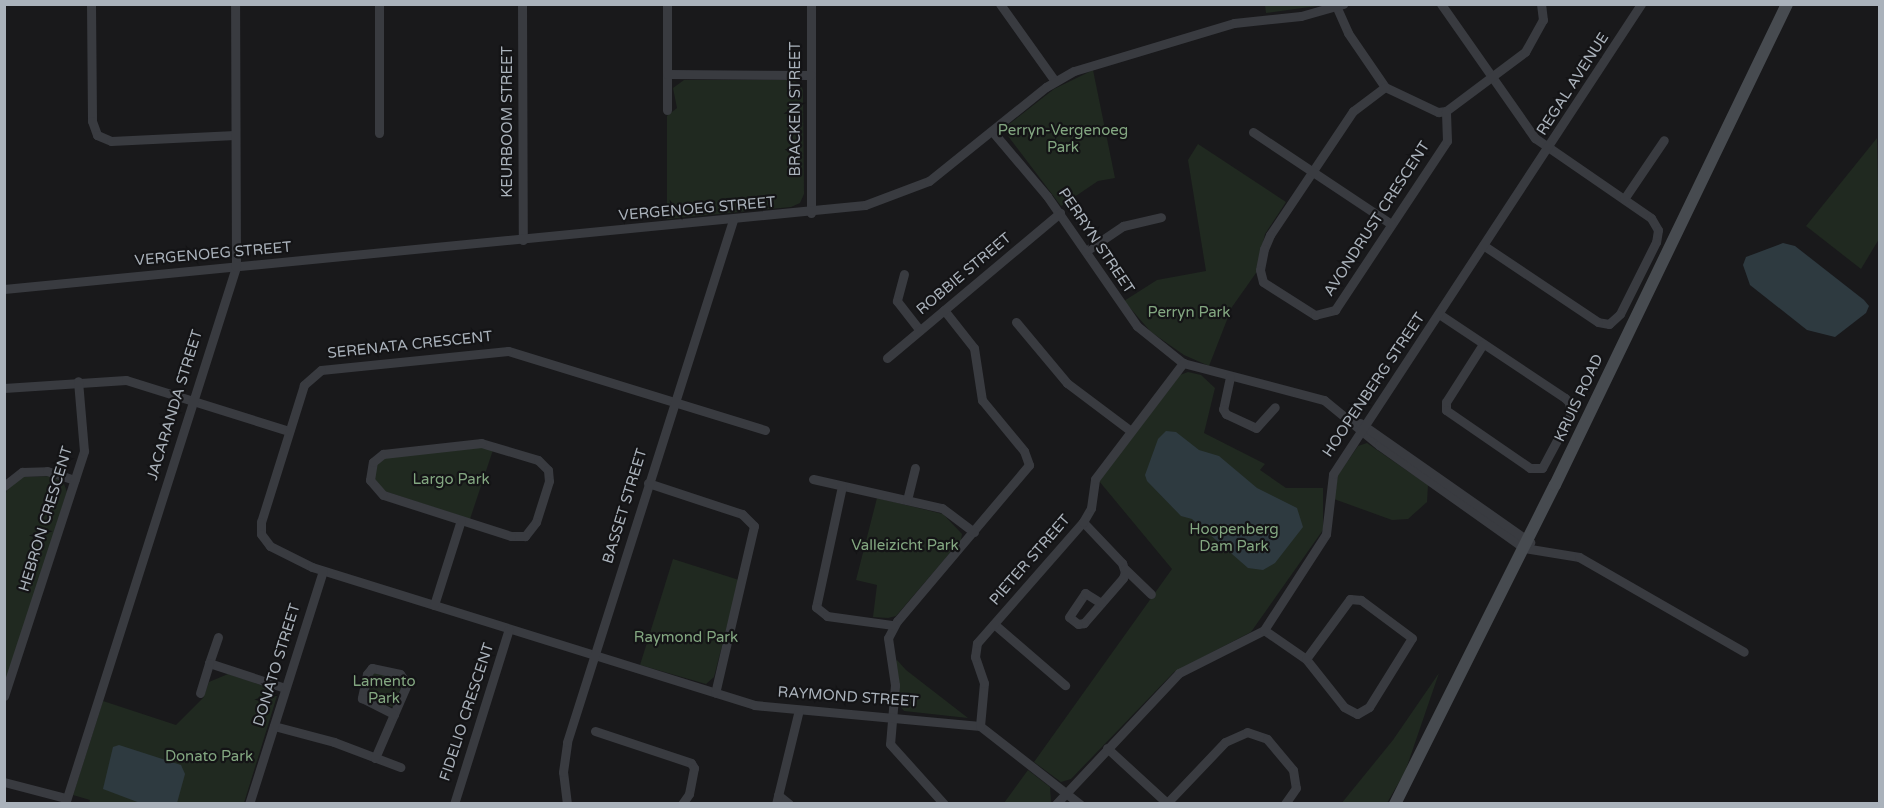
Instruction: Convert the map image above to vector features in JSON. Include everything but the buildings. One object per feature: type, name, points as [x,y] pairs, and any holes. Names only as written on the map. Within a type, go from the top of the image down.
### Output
[{"type":"street","points":[[91,4],[92,121],[97,135],[111,141],[235,135]]},
{"type":"street","name":"JACARANDA STREET","points":[[65,801],[236,267],[235,4]]},
{"type":"street","points":[[379,4],[379,134]]},
{"type":"street","name":"KEURBOOM STREET","points":[[522,4],[523,240]]},
{"type":"street","points":[[667,4],[667,110]]},
{"type":"street","name":"BRACKEN STREET","points":[[811,4],[811,213]]},
{"type":"street","points":[[1000,4],[1054,81]]},
{"type":"street","points":[[1441,4],[1535,138],[1652,218],[1658,236],[1617,319],[1609,324],[1598,322],[1483,245]]},
{"type":"street","points":[[1340,6],[1348,33],[1385,87],[1438,112],[1446,111],[1525,52],[1543,20],[1541,4]]},
{"type":"street","name":"REGAL AVENUE","points":[[1549,149],[1641,4]]},
{"type":"street","name":"KRUIS ROAD","points":[[1395,804],[1529,545],[1787,4]]},
{"type":"street","name":"VERGENOEG STREET","points":[[4,289],[811,213],[874,203],[914,189],[942,172],[1054,81],[1096,63],[1224,25],[1340,6]]},
{"type":"street","points":[[667,74],[811,75]]},
{"type":"street","name":"AVONDRUST CRESCENT","points":[[1385,87],[1353,111],[1266,242],[1260,270],[1268,287],[1315,315],[1331,313],[1447,141],[1446,111]]},
{"type":"street","name":"PERRYN STREET","points":[[992,131],[1060,213],[1137,327],[1183,363],[1324,400],[1529,545]]},
{"type":"street","points":[[1252,132],[1391,224]]},
{"type":"street","points":[[1624,199],[1664,140]]},
{"type":"street","name":"HOOPENBERG STREET","points":[[1264,630],[1326,534],[1333,474],[1483,245],[1549,149]]},
{"type":"street","name":"ROBBIE STREET","points":[[886,358],[1060,213]]},
{"type":"street","points":[[1086,251],[1123,226],[1161,217]]},
{"type":"street","name":"BASSET STREET","points":[[567,804],[563,783],[565,752],[673,402],[733,220]]},
{"type":"street","points":[[904,274],[897,301],[920,330]]},
{"type":"street","points":[[944,310],[974,348],[982,400],[1028,460],[1028,469],[893,625],[887,647],[896,685],[891,747],[944,804]]},
{"type":"street","points":[[1439,314],[1569,402],[1571,414],[1542,468],[1530,468],[1446,410],[1446,402],[1483,344]]},
{"type":"street","points":[[1016,322],[1067,383],[1131,432]]},
{"type":"street","name":"SERENATA CRESCENT","points":[[594,656],[322,571],[274,549],[261,534],[261,522],[304,385],[316,372],[496,352],[520,354],[765,430]]},
{"type":"street","name":"PIETER STREET","points":[[980,726],[984,683],[976,650],[994,624],[1083,522],[1090,508],[1095,479],[1183,363]]},
{"type":"street","points":[[1230,377],[1223,409],[1226,414],[1256,428],[1275,407]]},
{"type":"street","points":[[4,388],[78,381],[126,380],[289,432]]},
{"type":"street","name":"HEBRON CRESCENT","points":[[4,696],[84,447],[78,381]]},
{"type":"street","points":[[476,443],[517,453],[546,466],[549,481],[535,527],[529,534],[516,537],[461,520],[378,493],[370,480],[373,462],[387,453],[476,443]]},
{"type":"street","points":[[907,500],[915,468]]},
{"type":"street","points":[[4,486],[22,472],[47,471],[75,480]]},
{"type":"street","points":[[813,479],[946,510],[974,532]]},
{"type":"street","points":[[648,483],[742,514],[754,526],[715,693]]},
{"type":"street","points":[[842,486],[816,607],[827,616],[893,625]]},
{"type":"street","points":[[434,606],[461,520]]},
{"type":"street","points":[[1083,522],[1151,594]]},
{"type":"street","points":[[1529,545],[1579,557],[1744,652]]},
{"type":"street","points":[[1101,603],[1125,569]]},
{"type":"street","name":"DONATO STREET","points":[[249,804],[322,571]]},
{"type":"street","points":[[1056,804],[1179,673],[1264,630],[1306,659],[1344,707],[1357,714],[1369,707],[1412,638],[1361,600],[1350,598],[1306,659]]},
{"type":"street","points":[[994,624],[1065,685]]},
{"type":"street","name":"FIDELIO CRESCENT","points":[[454,804],[509,629]]},
{"type":"street","points":[[200,693],[218,637]]},
{"type":"street","name":"RAYMOND STREET","points":[[594,656],[754,705],[892,715],[980,726]]},
{"type":"street","points":[[210,663],[285,688]]},
{"type":"street","points":[[375,758],[406,688],[405,678],[378,667],[372,668],[366,674],[362,698],[394,714]]},
{"type":"street","points":[[789,804],[777,799],[799,710]]},
{"type":"street","points":[[274,726],[400,768]]},
{"type":"street","points":[[980,726],[1080,804]]},
{"type":"street","points":[[595,731],[691,763],[689,794],[682,804]]},
{"type":"street","points":[[1107,748],[1167,803],[1225,742],[1247,732],[1267,739],[1293,770],[1296,788],[1285,804]]},
{"type":"street","points":[[4,782],[65,801]]},
{"type":"green space","points":[[1265,4],[1324,5],[1266,13]]},
{"type":"green space","name":"Perryn-Vergenoeg Park","points":[[1093,70],[1115,178],[1098,181],[1061,206],[1005,132],[1008,125],[1054,89]]},
{"type":"green space","points":[[684,80],[793,80],[800,84],[803,90],[804,194],[800,203],[791,207],[667,219],[667,116],[677,108],[673,88]]},
{"type":"green space","points":[[1877,138],[1879,239],[1861,269],[1806,226]]},
{"type":"green space","name":"Perryn Park","points":[[1198,144],[1286,202],[1265,234],[1256,273],[1232,307],[1209,366],[1184,355],[1151,332],[1124,301],[1157,280],[1206,271],[1188,160]]},
{"type":"green space","name":"Hoopenberg Dam Park","points":[[1188,372],[1201,375],[1215,388],[1204,433],[1265,464],[1260,470],[1286,488],[1323,488],[1323,530],[1251,632],[1174,672],[1071,779],[1061,782],[1034,762],[1172,569],[1099,481],[1180,375]]},
{"type":"green space","points":[[1367,443],[1428,485],[1427,502],[1408,519],[1392,520],[1334,499],[1338,475],[1358,446]]},
{"type":"green space","name":"Largo Park","points":[[477,447],[493,450],[470,519],[384,491],[374,480],[376,466],[386,457]]},
{"type":"green space","points":[[52,476],[63,481],[67,492],[5,687],[5,496],[8,487],[23,477]]},
{"type":"green space","name":"Valleizicht Park","points":[[877,498],[943,514],[962,534],[961,540],[896,616],[888,618],[873,617],[877,585],[856,580]]},
{"type":"green space","name":"Raymond Park","points":[[673,559],[739,580],[714,677],[706,684],[640,665]]},
{"type":"green space","points":[[897,660],[906,670],[968,718],[904,711],[899,705],[893,664]]},
{"type":"green space","name":"Lamento Park","points":[[371,672],[399,677],[404,683],[393,707],[369,701],[364,691]]},
{"type":"green space","points":[[1439,673],[1405,772],[1387,803],[1341,804],[1393,740]]},
{"type":"green space","name":"Donato Park","points":[[228,674],[270,688],[277,696],[244,803],[89,803],[90,800],[73,795],[103,701],[176,725],[203,698],[209,682]]},
{"type":"green space","points":[[1028,770],[1050,787],[1051,802],[1004,803]]},
{"type":"shaded area","points":[[1783,243],[1795,246],[1864,300],[1869,306],[1866,313],[1835,337],[1807,330],[1750,285],[1743,265],[1746,257]]},
{"type":"shaded area","points":[[1166,431],[1176,432],[1199,450],[1219,456],[1257,488],[1297,508],[1303,527],[1275,563],[1263,570],[1248,568],[1192,519],[1181,516],[1147,481],[1145,475],[1158,439]]},
{"type":"shaded area","points":[[119,745],[181,765],[185,774],[177,803],[140,803],[103,789],[113,747]]}]
